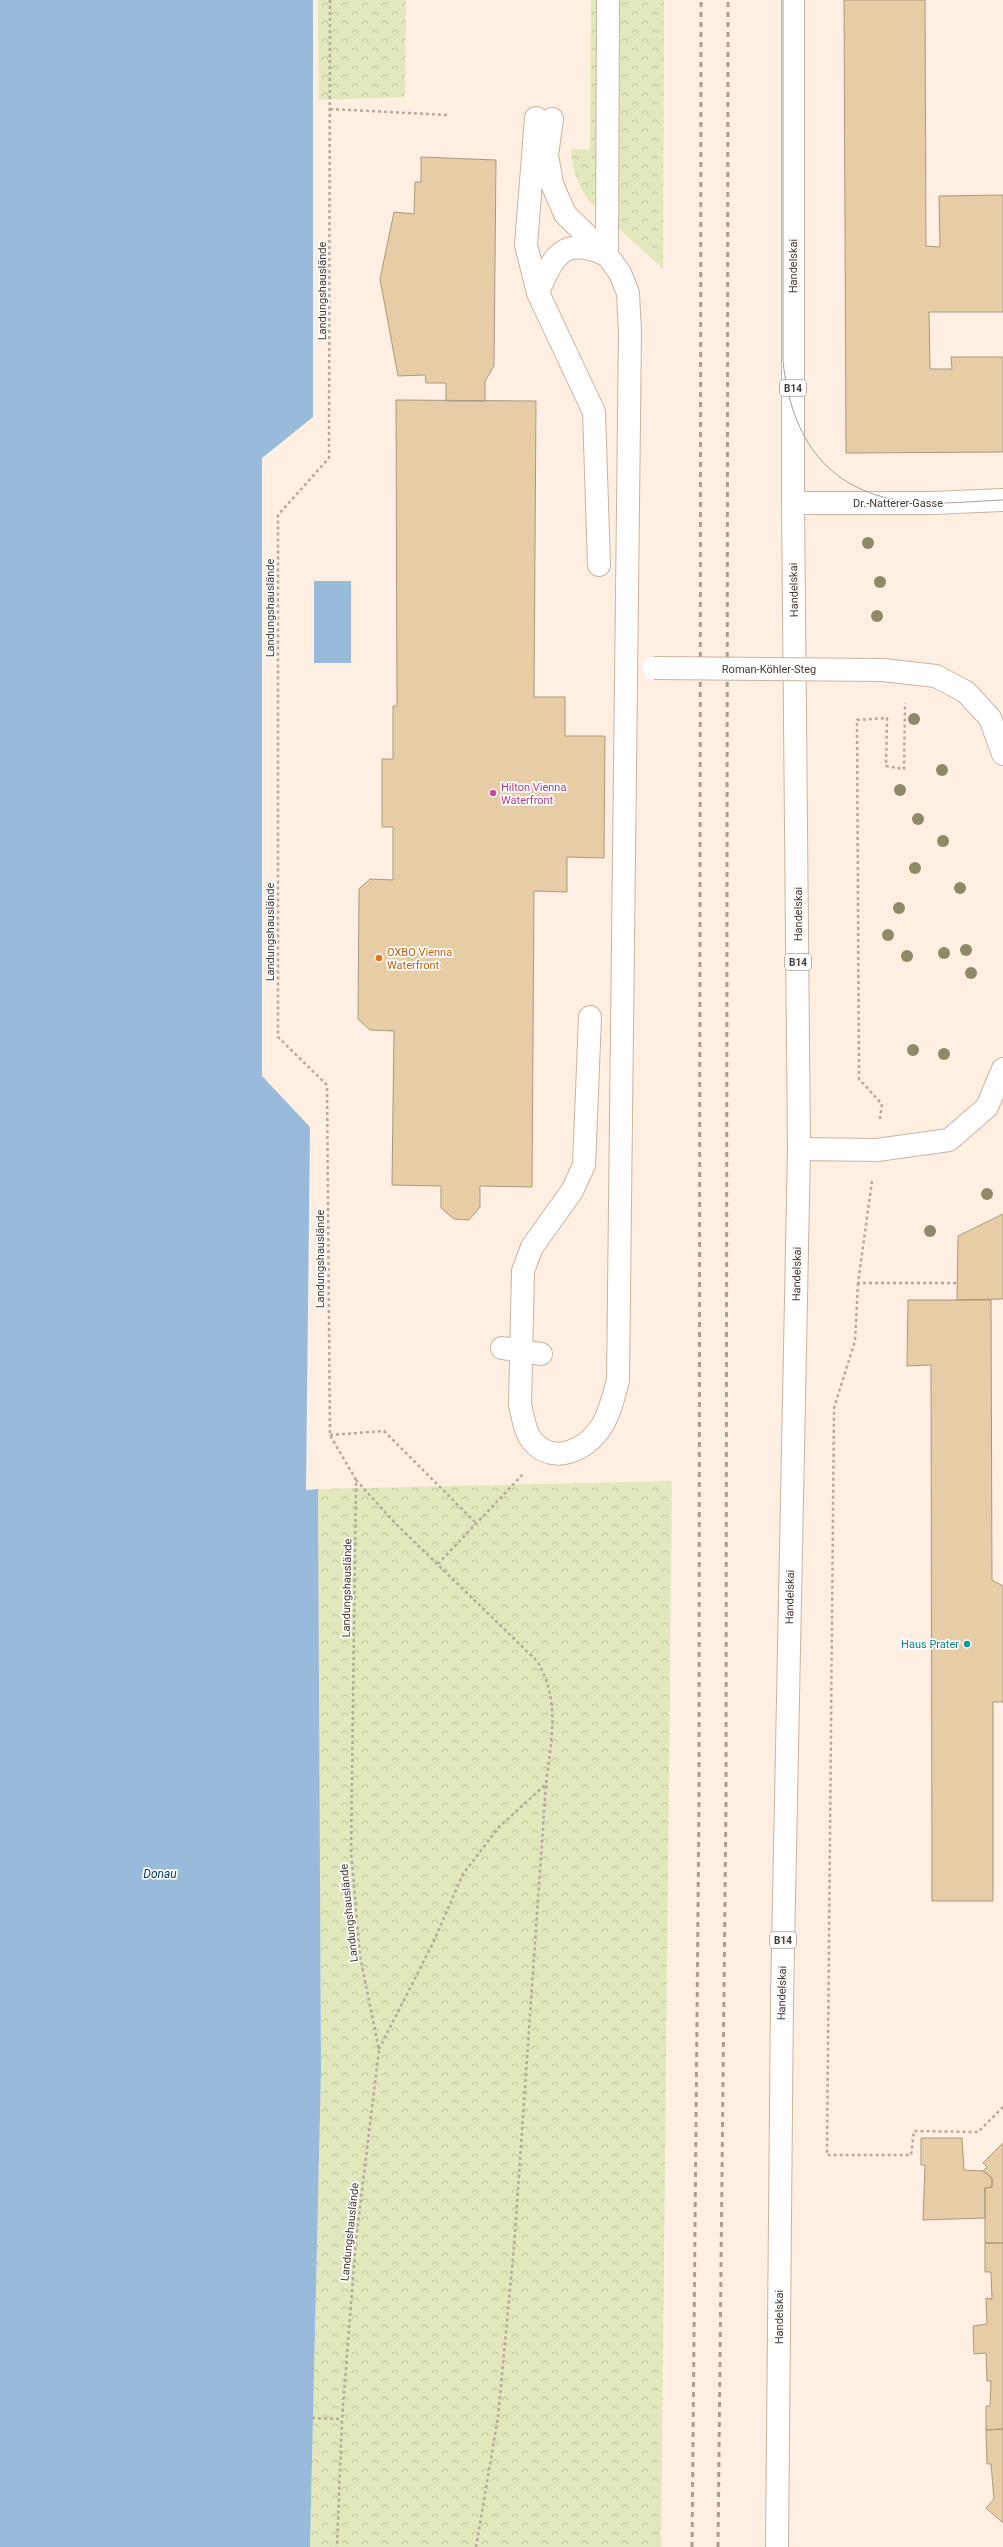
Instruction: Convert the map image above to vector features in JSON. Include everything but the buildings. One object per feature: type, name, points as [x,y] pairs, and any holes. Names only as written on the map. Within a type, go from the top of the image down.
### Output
[{"type":"main road","points":[[607,256],[608,0]]},
{"type":"main road","name":"Handelskai","points":[[777,2547],[782,1991],[799,1149],[794,503],[793,0]]},
{"type":"main road","points":[[590,1017],[584,1164],[572,1191],[532,1247],[523,1272],[520,1405],[525,1424],[532,1441],[545,1452],[571,1452],[584,1446],[601,1426],[612,1402],[618,1380],[630,332],[628,293],[620,273],[607,256],[565,214],[552,184],[547,155],[544,118],[526,245],[538,293],[594,412],[599,564]]},
{"type":"main road","points":[[538,293],[545,274],[557,256],[573,246],[590,248],[607,256]]},
{"type":"main road","name":"Dr.-Natterer-Gasse","points":[[794,503],[933,503],[1003,500]]},
{"type":"main road","name":"Roman-Köhler-Steg","points":[[625,665],[654,668],[883,670],[936,676],[966,692],[990,718],[1003,754]]},
{"type":"main road","points":[[799,1149],[877,1150],[949,1140],[987,1106],[1003,1069]]},
{"type":"path","name":"Landungshauslände","points":[[330,0],[329,458],[278,515],[278,1036],[327,1085],[330,1435],[356,1480],[351,1851],[360,1956],[379,2050],[356,2240],[342,2419],[337,2547]]},
{"type":"path","points":[[330,109],[448,115]]},
{"type":"path","points":[[905,673],[904,769],[886,766],[887,718],[858,720],[859,1079],[882,1104],[858,1283],[855,1341],[834,1408],[827,2155],[911,2155],[914,2131],[978,2132],[1003,2107]]},
{"type":"path","points":[[858,1283],[957,1283]]},
{"type":"path","points":[[330,1435],[384,1431],[476,1523]]},
{"type":"path","points":[[438,1564],[545,1452]]},
{"type":"path","points":[[356,1480],[397,1526],[537,1661],[546,1677],[553,1713],[546,1784],[514,2247],[498,2417],[476,2547]]},
{"type":"path","points":[[379,2050],[433,1943],[463,1874],[499,1827],[546,1784]]},
{"type":"path","points":[[312,2418],[342,2419]]},
{"type":"green space","points":[[318,0],[406,0],[405,97],[319,100]]},
{"type":"green space","points":[[591,0],[664,0],[663,269],[588,200],[578,182],[574,170],[571,149],[590,150]]},
{"type":"green space","points":[[672,1481],[661,2547],[310,2547],[321,2070],[318,1489]]},
{"type":"water","name":"Donau","points":[[0,0],[313,0],[313,417],[262,458],[262,1076],[310,1127],[306,1490],[318,1489],[321,2070],[310,2547],[0,2547]]},
{"type":"water","points":[[314,581],[351,581],[351,663],[314,663]]},
{"type":"tram line","points":[[783,0],[783,361],[787,389],[795,415],[805,438],[819,458],[836,474],[858,488],[883,497],[923,503],[1003,500]]},
{"type":"railway","points":[[692,2547],[699,1805],[701,0]]},
{"type":"railway","points":[[718,2547],[726,1803],[728,0]]},
{"type":"place","name":"Hilton Vienna Waterfront","points":[[493,793]]},
{"type":"place","name":"OXBO Vienna Waterfront","points":[[379,958]]},
{"type":"place","name":"Haus Prater","points":[[967,1644]]}]
